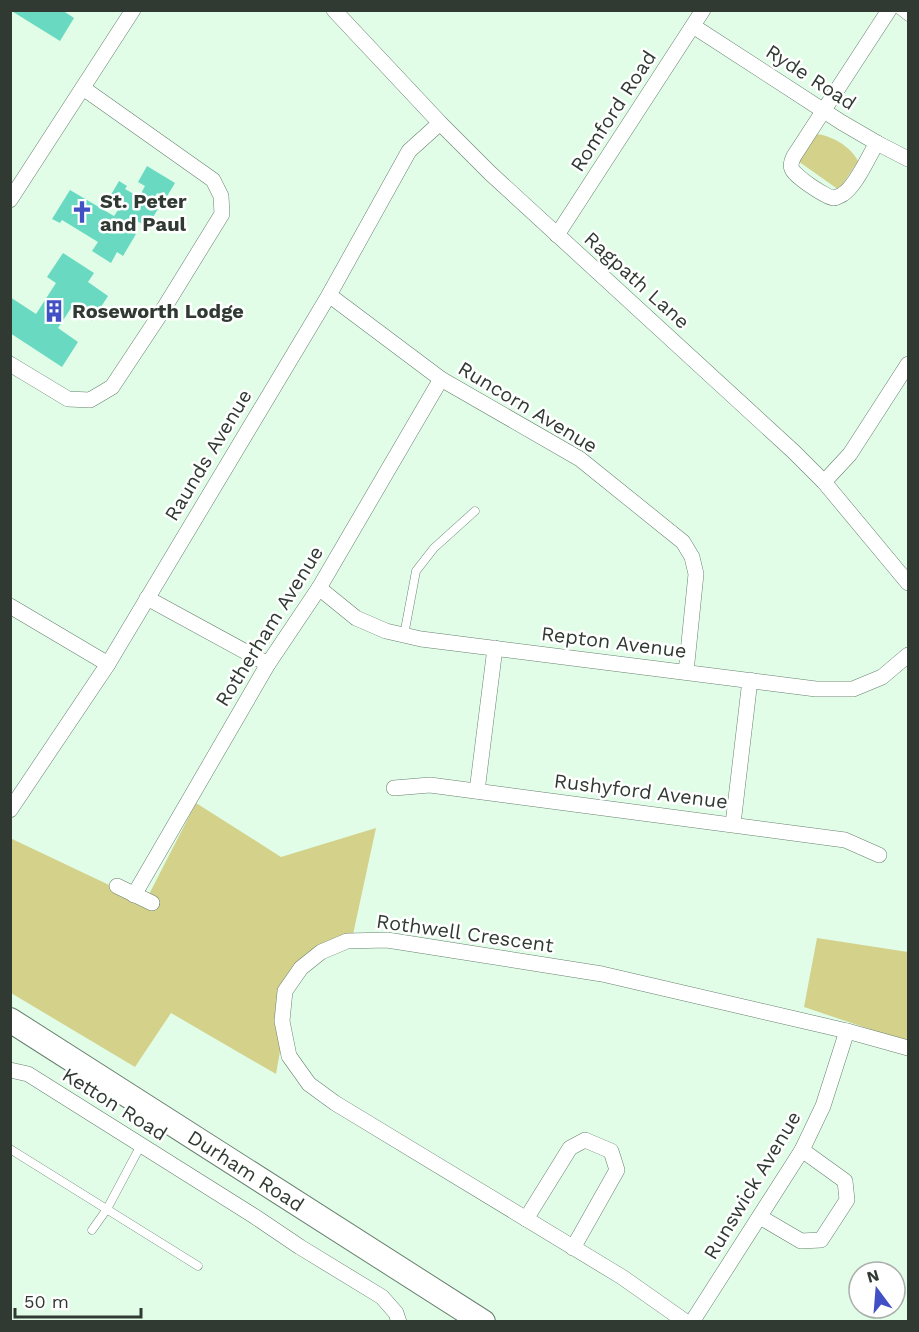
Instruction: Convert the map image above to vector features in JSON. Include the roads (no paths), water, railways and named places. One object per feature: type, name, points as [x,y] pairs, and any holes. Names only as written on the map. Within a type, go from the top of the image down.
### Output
[{"type":"main road","name":"Durham Road","points":[[10,1020],[483,1322]]},
{"type":"street","points":[[10,200],[133,10]]},
{"type":"street","name":"Ragpath Lane","points":[[334,10],[440,123],[557,235],[795,452],[825,482],[909,583]]},
{"type":"street","name":"Romford Road","points":[[557,235],[703,10]]},
{"type":"street","points":[[876,143],[850,188],[835,198],[826,196],[791,169],[791,163],[889,10]]},
{"type":"street","name":"Ryde Road","points":[[693,26],[824,111],[876,143],[909,159]]},
{"type":"street","points":[[10,364],[68,399],[90,400],[112,387],[222,214],[221,196],[213,180],[83,88]]},
{"type":"street","name":"Raunds Avenue","points":[[10,810],[108,664],[329,295],[409,151],[440,123]]},
{"type":"street","name":"Runcorn Avenue","points":[[329,295],[441,379],[580,459],[683,542],[692,558],[696,574],[686,672]]},
{"type":"street","points":[[825,482],[850,453],[909,364]]},
{"type":"street","name":"Rotherham Avenue","points":[[134,895],[268,664],[319,588],[441,379]]},
{"type":"street","name":"Repton Avenue","points":[[319,588],[356,618],[386,631],[405,635],[816,688],[853,689],[882,677],[909,656]]},
{"type":"street","points":[[147,598],[268,664]]},
{"type":"street","points":[[10,606],[108,664]]},
{"type":"street","points":[[477,791],[495,648]]},
{"type":"street","points":[[733,824],[750,680]]},
{"type":"street","name":"Rushyford Avenue","points":[[394,788],[430,785],[733,824],[845,840],[879,855]]},
{"type":"street","points":[[117,886],[152,903]]},
{"type":"street","name":"Rothwell Crescent","points":[[686,1322],[622,1277],[335,1103],[309,1084],[289,1056],[282,1021],[285,991],[301,968],[321,952],[347,940],[387,940],[602,974],[847,1031],[909,1048]]},
{"type":"street","name":"Runswick Avenue","points":[[693,1322],[802,1150],[823,1107],[847,1031]]},
{"type":"street","name":"Ketton Road","points":[[10,1070],[28,1074],[382,1297],[396,1313],[399,1322]]},
{"type":"street","points":[[526,1219],[570,1148],[585,1140],[611,1151],[617,1170],[573,1248]]},
{"type":"street","points":[[760,1217],[801,1241],[821,1240],[847,1200],[845,1181],[802,1150]]},
{"type":"lane","points":[[899,10],[909,17]]},
{"type":"lane","points":[[405,635],[416,571],[435,548],[475,511]]},
{"type":"lane","points":[[92,1230],[107,1209],[141,1145]]},
{"type":"lane","points":[[10,1149],[198,1266]]},
{"type":"place","name":"St. Peter and Paul","points":[[82,212]]},
{"type":"place","name":"Roseworth Lodge","points":[[54,311]]}]
